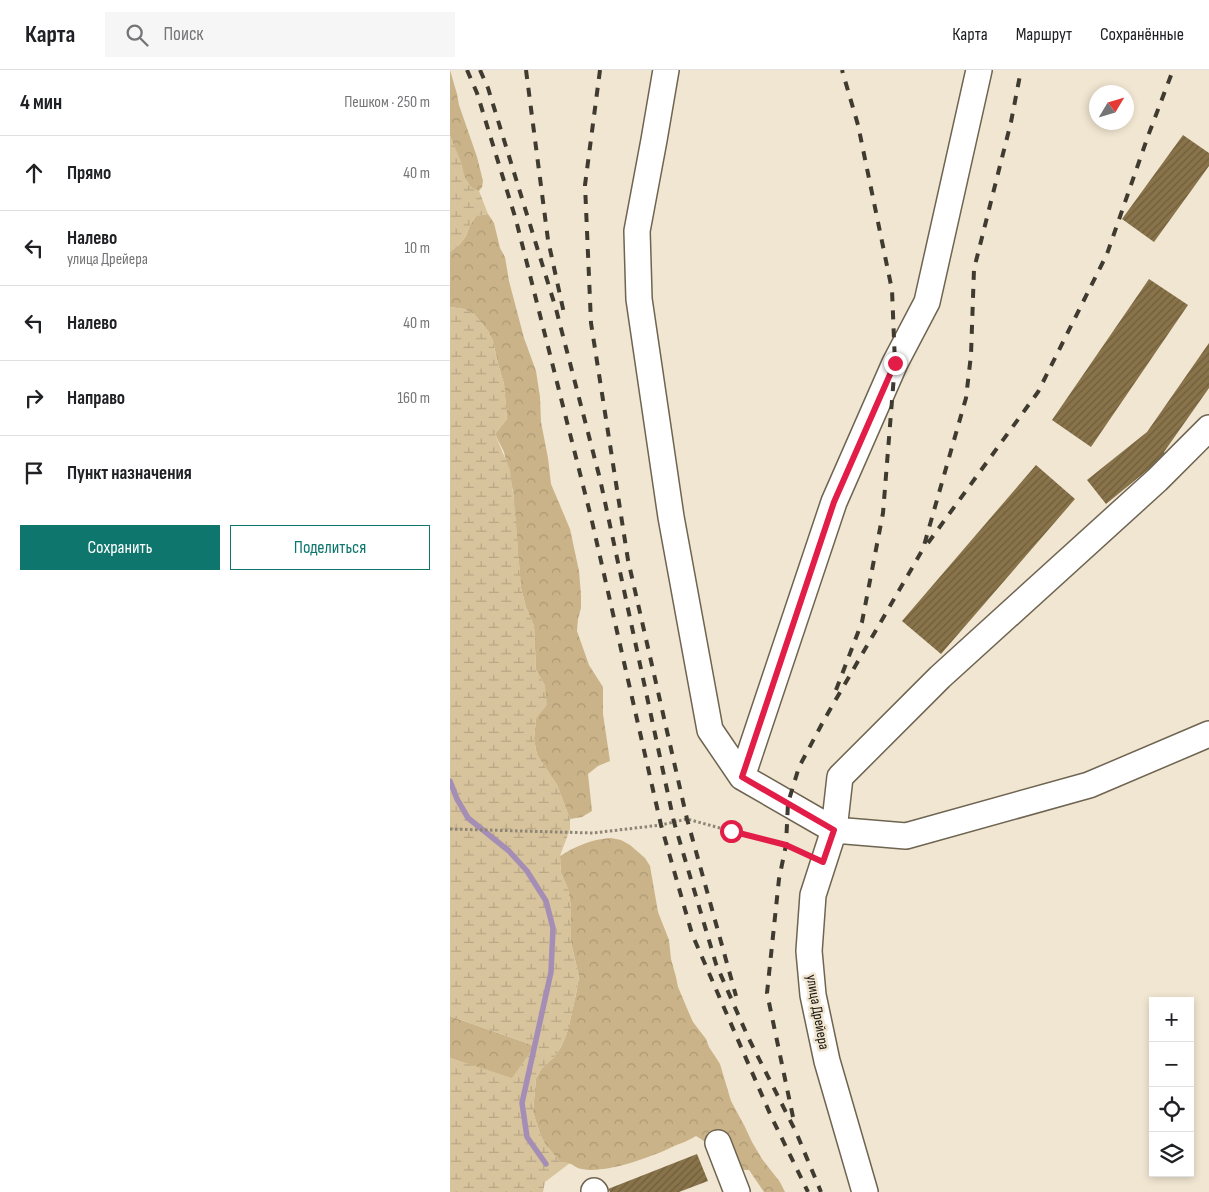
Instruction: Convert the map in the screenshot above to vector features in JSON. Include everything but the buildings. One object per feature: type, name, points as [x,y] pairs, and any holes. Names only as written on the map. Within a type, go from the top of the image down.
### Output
[{"type":"street","points":[[666,70],[637,231],[638,299],[671,517],[710,730],[742,777],[834,830],[906,836],[1089,785],[1209,734]]},
{"type":"street","points":[[742,777],[834,502],[895,363],[927,302],[979,70]]},
{"type":"street","name":"улица Дрейера","points":[[865,1192],[827,1061],[813,995],[809,951],[813,895],[834,830],[840,777],[940,677],[1157,480],[1209,428]]},
{"type":"street","points":[[718,1143],[731,1190]]},
{"type":"path","points":[[450,829],[593,833],[661,825],[687,819],[786,845],[823,862]]},
{"type":"green space","points":[[450,70],[483,181],[479,191],[472,189],[464,177],[450,136]]},
{"type":"green space","points":[[450,136],[460,159],[466,180],[470,186],[479,191],[488,214],[476,216],[466,236],[450,252]]},
{"type":"green space","points":[[488,214],[494,223],[500,248],[505,257],[509,281],[524,338],[536,371],[541,422],[551,484],[570,529],[579,571],[581,608],[577,631],[589,665],[603,687],[603,714],[610,761],[598,766],[588,774],[592,811],[582,817],[570,819],[557,785],[537,755],[534,739],[536,719],[545,686],[536,670],[534,626],[521,588],[513,491],[504,452],[495,434],[507,419],[504,384],[493,341],[488,331],[474,314],[464,309],[450,307],[450,252],[466,236],[476,216]]},
{"type":"green space","points":[[450,307],[464,309],[474,314],[488,331],[493,341],[504,384],[507,419],[495,434],[510,470],[521,588],[534,626],[536,670],[545,686],[547,705],[536,719],[534,739],[537,755],[557,785],[570,819],[570,829],[560,856],[561,873],[568,889],[571,907],[571,942],[579,977],[568,1030],[561,1047],[542,1068],[536,1078],[533,1112],[545,1144],[560,1162],[570,1163],[545,1182],[543,1192],[450,1192],[450,1058],[512,1078],[535,1046],[450,1016],[450,787],[456,796],[450,777]]},
{"type":"green space","points":[[611,838],[621,840],[630,845],[645,858],[650,866],[658,912],[669,940],[671,959],[678,987],[693,1022],[706,1039],[720,1064],[731,1101],[752,1142],[785,1192],[764,1192],[749,1170],[731,1165],[696,1136],[638,1161],[591,1170],[581,1169],[571,1164],[560,1162],[545,1144],[540,1134],[533,1112],[536,1078],[542,1068],[561,1047],[568,1030],[579,977],[571,942],[571,907],[568,889],[561,873],[560,856],[584,844]]},
{"type":"green space","points":[[450,1016],[535,1046],[512,1079],[450,1058]]},
{"type":"waterway","points":[[450,781],[457,799],[468,818],[509,851],[527,871],[546,901],[553,928],[551,972],[522,1103],[527,1137],[546,1164]]},
{"type":"railway","points":[[467,70],[477,93],[516,220],[591,517],[661,825],[692,934],[771,1116],[808,1192]]},
{"type":"railway","points":[[480,70],[488,88],[556,309],[600,479],[674,822],[716,964],[748,1037],[796,1132],[821,1192]]},
{"type":"railway","points":[[526,70],[548,240],[565,318]]},
{"type":"railway","points":[[600,70],[585,185],[591,323],[628,560],[687,819],[736,996]]},
{"type":"railway","points":[[836,690],[862,622],[883,513],[895,363],[892,290],[858,125],[842,70]]},
{"type":"railway","points":[[793,1117],[767,993],[779,879],[786,845],[788,803],[799,767],[824,720],[923,549],[966,398],[971,355],[974,269],[1011,122],[1021,70]]},
{"type":"railway","points":[[928,543],[1038,392],[1107,254],[1173,70]]},
{"type":"route","points":[[731,831],[786,845],[823,862],[834,830],[742,777],[834,502],[895,363]]}]
